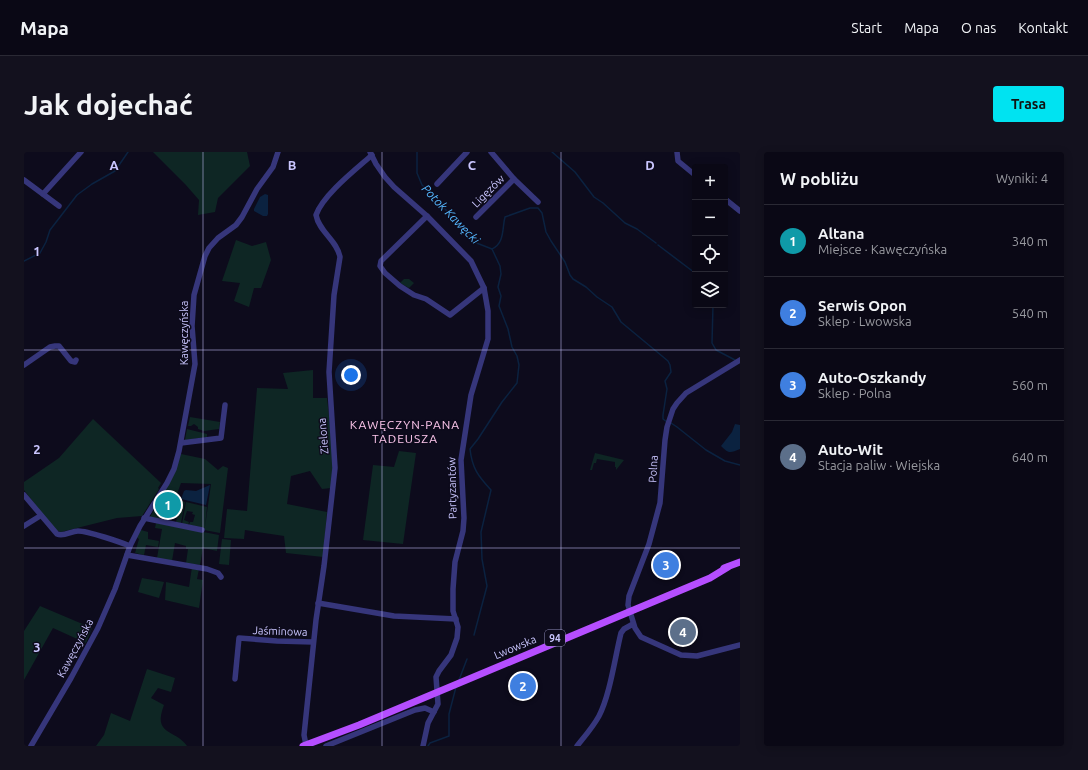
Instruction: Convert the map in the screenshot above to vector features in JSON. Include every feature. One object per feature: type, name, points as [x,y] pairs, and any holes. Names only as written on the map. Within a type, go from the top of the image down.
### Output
[{"type":"main road","name":"Lwowska","points":[[304,745],[359,725],[459,680],[629,609],[710,578],[728,567],[740,562]]},
{"type":"street","points":[[43,194],[80,152]]},
{"type":"street","name":"Kawęczyńska","points":[[31,746],[71,678],[103,618],[116,589],[130,546],[144,518],[174,469],[195,364],[192,308],[194,295],[200,271],[209,248],[218,238],[236,225],[242,217],[257,189],[272,167],[278,152]]},
{"type":"street","points":[[437,184],[467,152]]},
{"type":"street","name":"Ligęzów","points":[[491,152],[538,202]]},
{"type":"street","points":[[678,153],[678,161],[692,173]]},
{"type":"street","name":"Partyzantów","points":[[371,154],[385,177],[394,187],[427,216],[471,261],[484,288],[488,311],[489,331],[483,358],[471,395],[461,460],[460,474],[464,518],[455,562],[453,589],[453,612],[458,627],[454,648],[450,659],[437,674],[438,704],[428,723],[423,746]]},
{"type":"street","name":"Zielona","points":[[304,745],[313,642],[324,566],[335,468],[329,390],[329,367],[334,294],[340,257],[336,245],[319,225],[316,215],[321,205],[371,154]]},
{"type":"street","name":"Ligęzów","points":[[476,217],[514,178]]},
{"type":"street","points":[[24,180],[59,206]]},
{"type":"street","points":[[726,200],[740,211]]},
{"type":"street","points":[[427,216],[381,261],[380,266],[385,273],[414,295],[426,298],[450,315],[484,288]]},
{"type":"street","points":[[24,365],[50,347],[55,346],[59,346],[71,361],[75,362],[76,360]]},
{"type":"street","name":"Polna","points":[[629,609],[629,596],[649,544],[660,503],[663,453],[667,427],[677,403],[686,393],[740,360]]},
{"type":"street","points":[[180,444],[221,438],[225,406]]},
{"type":"street","points":[[24,495],[40,516],[57,534],[61,536],[74,532],[84,532],[130,546]]},
{"type":"street","points":[[24,526],[40,516]]},
{"type":"street","points":[[144,518],[202,530]]},
{"type":"street","points":[[127,555],[207,569],[218,573],[221,577]]},
{"type":"street","points":[[318,603],[394,616],[456,619]]},
{"type":"street","points":[[629,609],[633,624],[640,637],[677,653],[688,656],[697,656],[740,645]]},
{"type":"street","points":[[577,746],[594,726],[600,715],[609,687],[621,633],[624,629],[633,624]]},
{"type":"street","name":"Jaśminowa","points":[[235,679],[239,638],[313,642]]},
{"type":"street","points":[[326,746],[415,710],[425,708],[434,712]]},
{"type":"green space","points":[[153,152],[247,152],[250,166],[218,198],[215,212],[198,215],[199,200]]},
{"type":"green space","points":[[236,240],[252,246],[266,242],[271,260],[261,288],[254,288],[249,307],[234,301],[240,283],[222,281]]},
{"type":"green space","points":[[404,279],[409,279],[414,283],[409,288],[400,283]]},
{"type":"green space","points":[[313,370],[313,398],[327,398],[334,462],[331,488],[322,489],[310,471],[291,476],[287,504],[327,512],[323,557],[286,553],[284,536],[245,530],[244,539],[224,538],[227,509],[247,511],[257,388],[288,389],[283,373]]},
{"type":"green space","points":[[190,417],[220,422],[219,429],[204,431],[198,429],[198,427],[194,424],[188,426]]},
{"type":"green space","points":[[93,419],[161,483],[158,488],[159,489],[142,516],[117,518],[61,532],[55,530],[24,490],[24,482],[59,458]]},
{"type":"green space","points":[[187,429],[207,434],[207,437],[185,440]]},
{"type":"green space","points":[[399,451],[416,453],[403,544],[363,540],[373,465],[394,467]]},
{"type":"green space","points":[[595,453],[624,460],[616,470],[615,462],[597,459],[592,470],[590,470]]},
{"type":"green space","points":[[181,454],[205,459],[218,470],[223,466],[228,468],[220,533],[189,525],[190,522],[193,522],[195,515],[192,514],[193,512],[187,511],[184,520],[189,522],[188,525],[182,524],[186,502],[207,507],[205,527],[211,484],[181,483],[176,497],[163,494]]},
{"type":"green space","points":[[162,496],[185,502],[181,523],[176,522],[180,504],[173,503],[172,507],[167,507],[164,518],[167,519],[166,520],[150,517]]},
{"type":"green space","points":[[156,523],[219,535],[217,551],[203,548],[200,565],[186,563],[188,549],[186,549],[186,546],[175,543],[172,561],[157,558],[162,529],[155,528]]},
{"type":"green space","points":[[141,530],[148,532],[148,539],[159,541],[158,547],[146,545],[144,555],[135,553],[139,539],[136,537]]},
{"type":"green space","points":[[222,539],[231,540],[229,565],[219,564]]},
{"type":"green space","points":[[192,567],[199,569],[197,579],[203,580],[199,608],[165,600],[166,582],[189,587]]},
{"type":"green space","points":[[142,578],[164,582],[159,598],[138,592]]},
{"type":"green space","points":[[40,606],[92,628],[86,643],[53,628],[24,680],[24,631]]},
{"type":"green space","points":[[147,669],[175,678],[171,692],[158,688],[151,698],[164,705],[161,715],[163,727],[187,746],[96,746],[104,735],[111,713],[130,721]]},
{"type":"water","points":[[265,194],[268,195],[268,214],[267,216],[263,216],[254,211],[254,209],[260,197]]},
{"type":"water","points":[[735,424],[740,425],[740,449],[730,452],[721,446],[732,432]]},
{"type":"water","points":[[210,485],[206,505],[181,499],[184,491],[186,490],[196,491]]},
{"type":"waterway","points":[[24,261],[40,253],[50,230],[77,195],[92,184],[115,171],[128,152]]},
{"type":"waterway","name":"Potok Kawęcki","points":[[417,152],[417,173],[422,185],[435,197],[451,216],[468,231],[474,242],[492,249],[501,239],[505,217],[530,208],[538,208],[542,213],[546,232],[565,262],[573,279],[612,307],[621,322],[668,361],[671,372],[665,381],[667,389],[663,415],[663,419],[667,422]]},
{"type":"waterway","points":[[552,152],[575,172],[594,197],[625,223],[637,229],[656,243]]},
{"type":"waterway","points":[[658,245],[694,272]]},
{"type":"waterway","points":[[474,635],[487,586],[482,559],[481,532],[491,490],[476,471],[472,461],[470,449],[517,383],[519,365],[499,306],[501,296],[498,287],[501,274],[500,266],[492,249]]},
{"type":"waterway","points":[[713,308],[712,343],[716,350],[735,360]]},
{"type":"waterway","name":"Potok Kawęcki","points":[[671,423],[706,450],[725,461],[740,465]]},
{"type":"waterway","points":[[459,680],[467,659]]},
{"type":"waterway","points":[[428,746],[430,743],[449,736],[449,714],[456,687]]},
{"type":"place","name":"Altana","points":[[168,505]]},
{"type":"place","name":"Auto-Oszkandy","points":[[666,565]]},
{"type":"place","name":"Auto-Wit","points":[[683,632]]},
{"type":"place","name":"Serwis Opon","points":[[523,686]]},
{"type":"district","name":"KAWĘCZYN-PANA TADEUSZA","points":[[405,431]]}]
